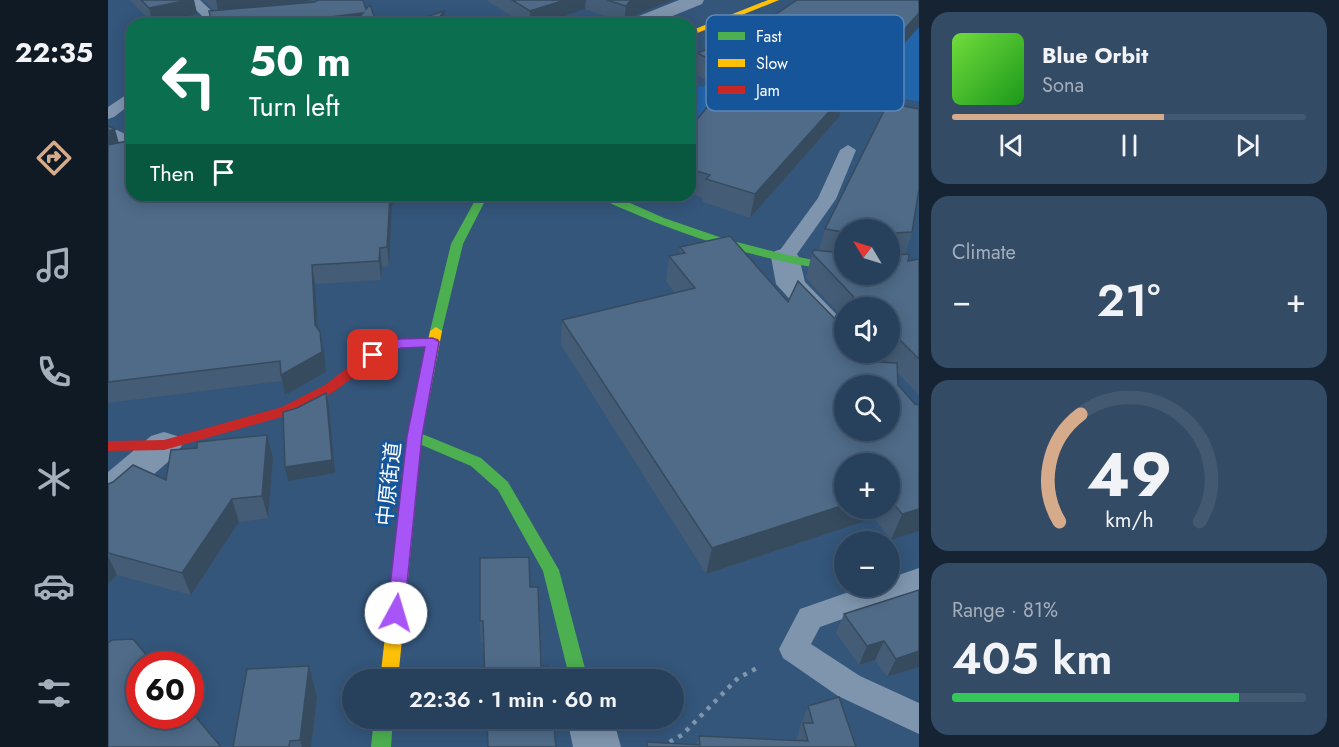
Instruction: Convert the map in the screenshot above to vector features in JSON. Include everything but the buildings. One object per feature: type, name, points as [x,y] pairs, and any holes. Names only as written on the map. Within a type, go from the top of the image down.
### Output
[{"type":"street","points":[[651,18],[695,0]]},
{"type":"street","points":[[736,15],[775,0]]},
{"type":"street","name":"中原街道","points":[[389,669],[415,436],[433,342],[457,244],[480,201]]},
{"type":"street","points":[[614,201],[666,222],[785,257],[834,267]]},
{"type":"street","points":[[785,257],[791,284],[834,329]]},
{"type":"street","points":[[108,446],[164,445],[287,411],[330,388],[373,355],[399,344],[433,342]]},
{"type":"street","points":[[415,436],[476,462],[503,486],[551,570],[576,669]]},
{"type":"street","points":[[108,493],[164,445]]},
{"type":"street","points":[[381,747],[383,729]]},
{"type":"street","points":[[593,729],[597,747]]},
{"type":"lane","points":[[192,0],[211,18]]},
{"type":"lane","points":[[248,18],[258,17]]},
{"type":"lane","points":[[108,114],[126,100]]},
{"type":"lane","points":[[108,131],[126,140]]},
{"type":"lane","points":[[785,257],[827,199],[848,150]]},
{"type":"lane","points":[[919,580],[810,618],[794,649],[849,686],[919,719]]},
{"type":"path","points":[[661,747],[682,735],[738,678],[794,649]]},
{"type":"shaded area","points":[[919,21],[919,101],[904,99],[904,23]]},
{"type":"shaded area","points":[[706,86],[706,111],[778,111],[696,124],[696,87]]},
{"type":"traffic: fast","points":[[436,331],[457,244],[480,201]]},
{"type":"traffic: fast","points":[[616,201],[690,232],[752,250],[834,267]]},
{"type":"traffic: fast","points":[[415,436],[476,462],[503,486],[551,570],[576,669]]},
{"type":"traffic: fast","points":[[381,747],[383,729]]},
{"type":"traffic: slow","points":[[738,15],[775,0]]},
{"type":"traffic: slow","points":[[696,32],[706,28]]},
{"type":"traffic: slow","points":[[390,669],[415,436],[436,331]]},
{"type":"traffic: jam","points":[[108,446],[164,445],[287,411],[330,388],[373,355],[399,344],[433,342]]},
{"type":"route","points":[[373,355],[399,344],[433,342],[415,436],[396,613]]}]
